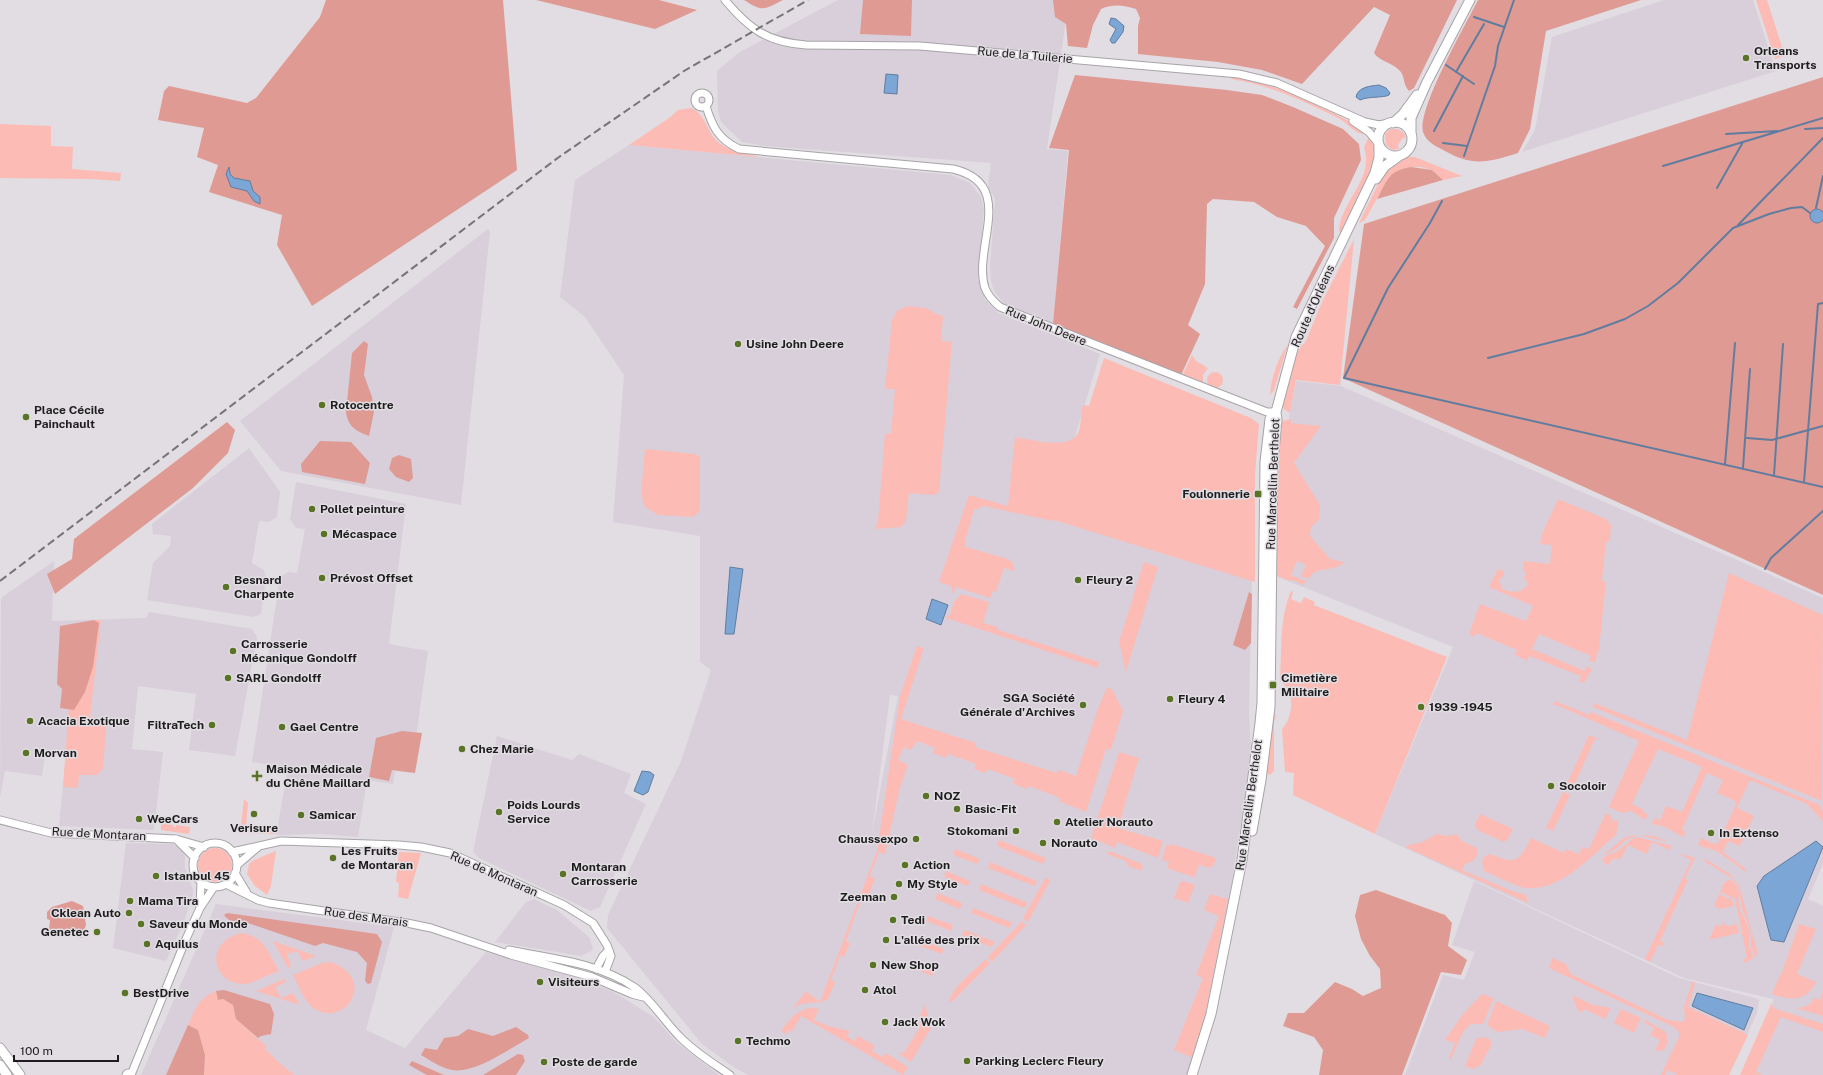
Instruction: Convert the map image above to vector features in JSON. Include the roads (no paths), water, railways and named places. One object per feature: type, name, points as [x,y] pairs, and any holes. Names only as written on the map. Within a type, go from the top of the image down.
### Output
[{"type":"main road","points":[[1427,82],[1403,114],[1380,131],[1379,144],[1387,155],[1400,156],[1410,148],[1412,139],[1411,118],[1427,82],[1470,0]]},
{"type":"main road","points":[[1391,123],[1404,125],[1411,134]]},
{"type":"main road","name":"Route d'Orléans","points":[[1276,412],[1296,337],[1361,204],[1379,161],[1379,144]]},
{"type":"main road","name":"Route d'Orléans","points":[[1361,204],[1385,166],[1400,156]]},
{"type":"main road","name":"Rue Marcellin Berthelot","points":[[1192,1075],[1211,1014],[1242,860],[1260,724],[1262,703],[1265,462],[1270,419],[1276,412]]},
{"type":"main road","name":"Rue Marcellin Berthelot","points":[[1196,1075],[1212,1026],[1220,991],[1255,815],[1268,724],[1271,668],[1272,462],[1277,420],[1276,412]]},
{"type":"main road","points":[[0,1048],[20,1075]]},
{"type":"main road","points":[[0,1066],[7,1075]]},
{"type":"street","name":"Rue de la Tuilerie","points":[[725,0],[741,19],[754,30],[770,38],[787,43],[806,45],[920,46],[1239,74],[1277,83],[1334,109]]},
{"type":"street","name":"Rue John Deere","points":[[706,106],[712,125],[718,134],[729,144],[738,149],[953,169],[968,174],[982,185],[989,201],[984,279],[989,295],[1000,307],[1016,315],[1267,412],[1276,412]]},
{"type":"street","points":[[1334,109],[1373,124],[1391,123]]},
{"type":"street","points":[[1334,109],[1360,124],[1379,144]]},
{"type":"street","name":"Rue de Montaran","points":[[0,820],[51,833],[176,838],[204,847],[211,844],[219,844],[232,852],[281,841],[399,845],[421,847],[450,853],[564,905],[581,915],[592,923],[609,950]]},
{"type":"street","points":[[176,838],[195,858]]},
{"type":"street","name":"Rue de Montaran","points":[[237,865],[261,846]]},
{"type":"street","points":[[200,908],[201,882],[194,868],[195,858],[204,847]]},
{"type":"street","points":[[201,882],[214,887],[226,884],[235,874],[237,865],[232,852]]},
{"type":"street","points":[[235,874],[247,893]]},
{"type":"street","name":"Rue des Marais","points":[[226,884],[247,893],[258,900],[282,905],[412,924],[485,945],[581,964],[596,969]]},
{"type":"street","points":[[128,1075],[200,908],[214,887]]},
{"type":"street","name":"Rue des Marais","points":[[485,945],[511,955],[602,980],[632,994],[643,997]]},
{"type":"street","points":[[609,950],[603,956],[596,969],[605,972],[635,988],[680,1037],[702,1056],[730,1075]]},
{"type":"street","points":[[605,972],[611,959],[609,950]]},
{"type":"water","points":[[1111,18],[1116,19],[1124,26],[1123,32],[1115,43],[1112,43],[1110,40],[1116,29],[1109,24]]},
{"type":"water","points":[[886,74],[898,75],[897,94],[884,93]]},
{"type":"water","points":[[1379,85],[1386,88],[1390,93],[1389,95],[1360,100],[1356,97],[1362,89]]},
{"type":"water","points":[[229,167],[230,174],[234,178],[250,181],[253,191],[260,197],[260,204],[254,201],[247,191],[231,187],[226,174]]},
{"type":"water","points":[[1814,209],[1820,209],[1824,213],[1824,219],[1820,223],[1814,223],[1810,219],[1810,213]]},
{"type":"water","points":[[730,567],[743,569],[734,634],[725,634]]},
{"type":"water","points":[[932,599],[948,605],[941,625],[926,619]]},
{"type":"water","points":[[642,771],[650,772],[654,775],[648,792],[643,795],[634,791]]},
{"type":"water","points":[[1816,841],[1823,847],[1784,942],[1771,940],[1757,886],[1764,876]]},
{"type":"water","points":[[1697,993],[1753,1008],[1744,1030],[1692,1006]]},
{"type":"waterway","points":[[1464,156],[1495,66],[1498,46],[1514,0]]},
{"type":"waterway","points":[[1474,17],[1504,27]]},
{"type":"waterway","points":[[1456,72],[1484,24]]},
{"type":"waterway","points":[[1446,65],[1474,84]]},
{"type":"waterway","points":[[1434,131],[1463,76]]},
{"type":"waterway","points":[[1663,166],[1823,118]]},
{"type":"waterway","points":[[1805,129],[1823,128]]},
{"type":"waterway","points":[[1726,134],[1777,131]]},
{"type":"waterway","points":[[1738,225],[1823,138]]},
{"type":"waterway","points":[[1717,188],[1743,142]]},
{"type":"waterway","points":[[1443,143],[1467,146]]},
{"type":"waterway","points":[[1816,208],[1823,176]]},
{"type":"waterway","points":[[1442,201],[1430,223],[1388,288],[1344,378],[1823,487]]},
{"type":"waterway","points":[[1488,358],[1584,334],[1625,319],[1648,306],[1678,283],[1733,228],[1769,214],[1791,208],[1802,207],[1810,213]]},
{"type":"waterway","points":[[1804,482],[1818,304],[1823,303]]},
{"type":"waterway","points":[[1725,464],[1735,343]]},
{"type":"waterway","points":[[1774,475],[1783,344]]},
{"type":"waterway","points":[[1743,468],[1750,369]]},
{"type":"waterway","points":[[1747,438],[1772,440],[1823,426]]},
{"type":"waterway","points":[[1765,569],[1771,558],[1823,511]]},
{"type":"railway","points":[[0,581],[559,157],[684,71],[808,0]]},
{"type":"place","name":"Orleans Transports","points":[[1746,58]]},
{"type":"place","name":"Usine John Deere","points":[[738,344]]},
{"type":"place","name":"Rotocentre","points":[[322,405]]},
{"type":"place","name":"Place Cécile Painchault","points":[[26,417]]},
{"type":"place","name":"Foulonnerie","points":[[1258,494]]},
{"type":"place","name":"Pollet peinture","points":[[312,509]]},
{"type":"place","name":"Mécaspace","points":[[324,534]]},
{"type":"place","name":"Prévost Offset","points":[[322,578]]},
{"type":"place","name":"Fleury 2","points":[[1078,580]]},
{"type":"place","name":"Besnard Charpente","points":[[226,587]]},
{"type":"place","name":"Carrosserie Mécanique Gondolff","points":[[233,651]]},
{"type":"place","name":"SARL Gondolff","points":[[228,678]]},
{"type":"place","name":"Cimetière Militaire","points":[[1273,685]]},
{"type":"place","name":"Fleury 4","points":[[1170,699]]},
{"type":"place","name":"SGA Société Générale d'Archives","points":[[1083,705]]},
{"type":"place","name":"1939 -1945","points":[[1421,707]]},
{"type":"place","name":"Acacia Exotique","points":[[30,721]]},
{"type":"place","name":"FiltraTech","points":[[212,725]]},
{"type":"place","name":"Gael Centre","points":[[282,727]]},
{"type":"place","name":"Chez Marie","points":[[462,749]]},
{"type":"place","name":"Morvan","points":[[26,753]]},
{"type":"place","name":"Maison Médicale du Chêne Maillard","points":[[257,776]]},
{"type":"place","name":"Socoloir","points":[[1551,786]]},
{"type":"place","name":"NOZ","points":[[926,796]]},
{"type":"place","name":"Basic-Fit","points":[[957,809]]},
{"type":"place","name":"Poids Lourds Service","points":[[499,812]]},
{"type":"place","name":"Verisure","points":[[254,814]]},
{"type":"place","name":"Samicar","points":[[301,815]]},
{"type":"place","name":"WeeCars","points":[[139,819]]},
{"type":"place","name":"Atelier Norauto","points":[[1057,822]]},
{"type":"place","name":"Stokomani","points":[[1016,831]]},
{"type":"place","name":"In Extenso","points":[[1711,833]]},
{"type":"place","name":"Chaussexpo","points":[[916,839]]},
{"type":"place","name":"Norauto","points":[[1043,843]]},
{"type":"place","name":"Les Fruits de Montaran","points":[[333,858]]},
{"type":"place","name":"Action","points":[[905,865]]},
{"type":"place","name":"Montaran Carrosserie","points":[[563,874]]},
{"type":"place","name":"Istanbul 45","points":[[156,876]]},
{"type":"place","name":"My Style","points":[[899,884]]},
{"type":"place","name":"Zeeman","points":[[894,897]]},
{"type":"place","name":"Mama Tira","points":[[130,901]]},
{"type":"place","name":"Cklean Auto","points":[[129,913]]},
{"type":"place","name":"Tedi","points":[[893,920]]},
{"type":"place","name":"Saveur du Monde","points":[[141,924]]},
{"type":"place","name":"Genetec","points":[[97,932]]},
{"type":"place","name":"L'allée des prix","points":[[886,940]]},
{"type":"place","name":"Aquilus","points":[[147,944]]},
{"type":"place","name":"New Shop","points":[[873,965]]},
{"type":"place","name":"Visiteurs","points":[[540,982]]},
{"type":"place","name":"Atol","points":[[865,990]]},
{"type":"place","name":"BestDrive","points":[[125,993]]},
{"type":"place","name":"Jack Wok","points":[[885,1022]]},
{"type":"place","name":"Techmo","points":[[738,1041]]},
{"type":"place","name":"Parking Leclerc Fleury","points":[[967,1061]]},
{"type":"place","name":"Poste de garde","points":[[544,1062]]}]
